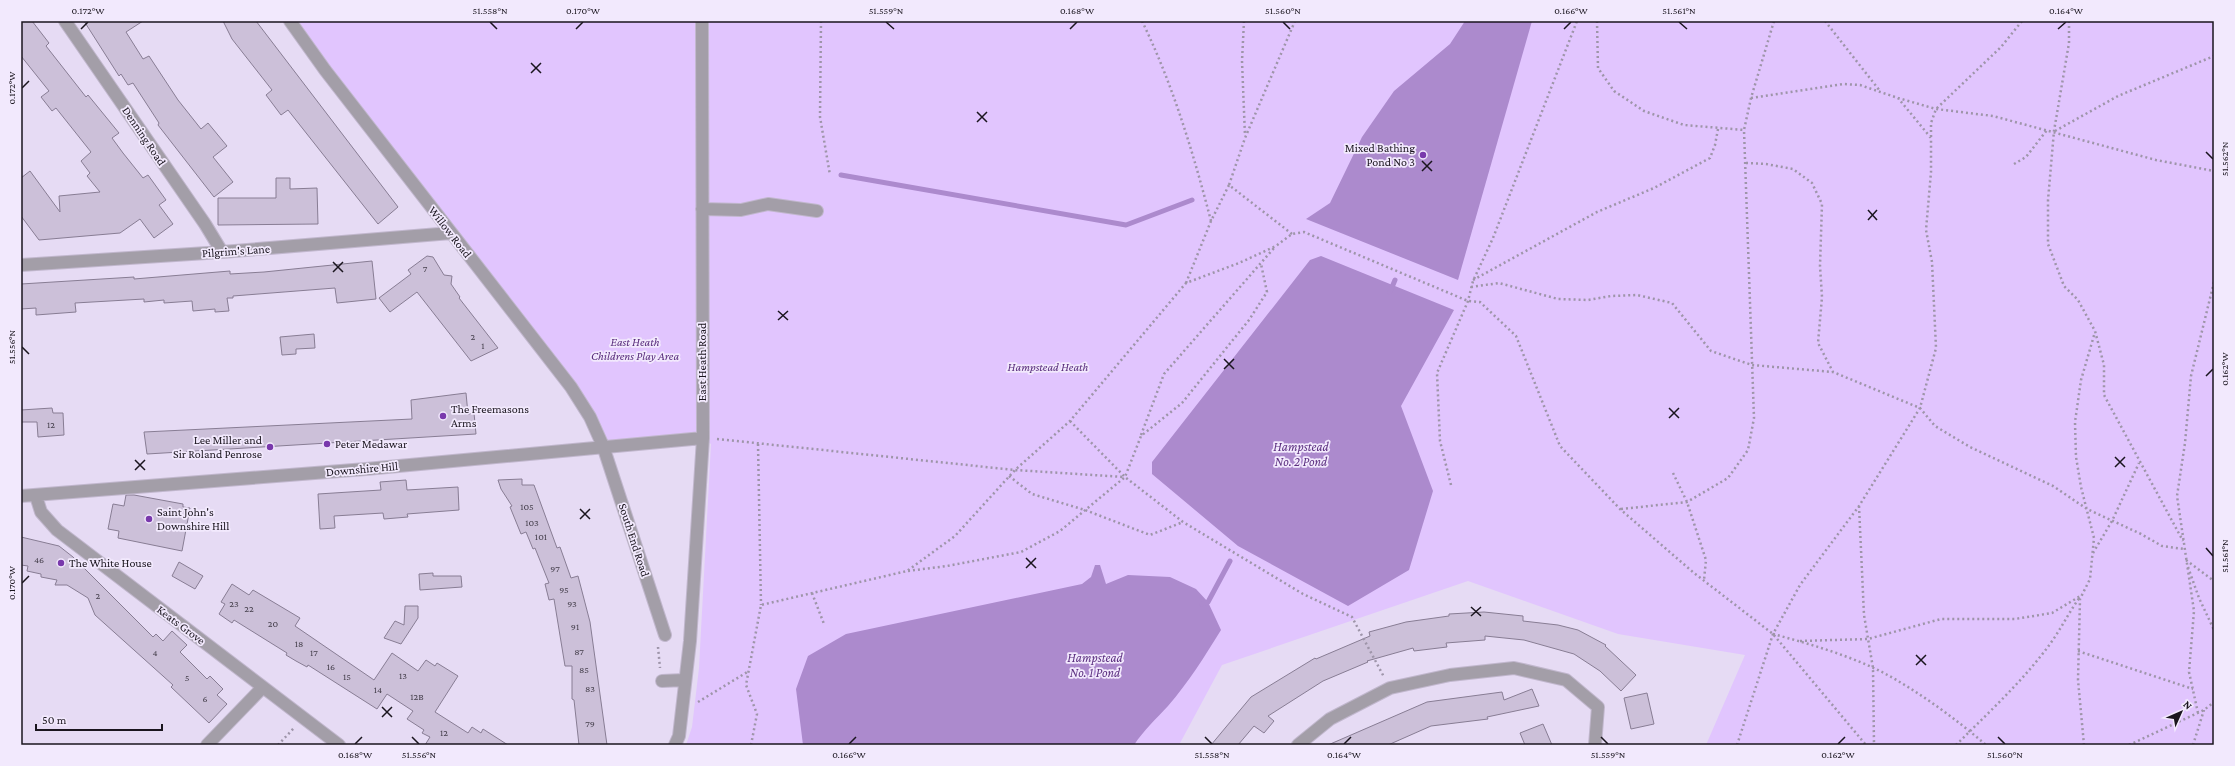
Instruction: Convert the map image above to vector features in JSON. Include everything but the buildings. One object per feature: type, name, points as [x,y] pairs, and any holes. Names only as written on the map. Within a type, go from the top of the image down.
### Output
[{"type":"street","name":"Denning Road","points":[[64,21],[205,224],[222,252]]},
{"type":"street","name":"Willow Road","points":[[290,21],[325,70],[571,387],[590,417],[603,446]]},
{"type":"street","name":"East Heath Road","points":[[682,707],[684,680],[690,641],[703,438],[702,21]]},
{"type":"street","points":[[702,209],[741,210],[768,204],[817,211]]},
{"type":"street","name":"Pilgrim's Lane","points":[[21,265],[222,252],[451,233]]},
{"type":"street","name":"Downshire Hill","points":[[21,496],[366,469],[703,438]]},
{"type":"street","name":"South End Road","points":[[603,446],[665,635]]},
{"type":"street","name":"Keats Grove","points":[[36,496],[41,512],[57,530],[339,745]]},
{"type":"street","points":[[1298,745],[1330,719],[1390,688],[1450,675],[1514,668],[1566,680],[1598,707],[1595,745]]},
{"type":"street","points":[[662,680],[684,680]]},
{"type":"street","points":[[207,745],[263,687]]},
{"type":"street","points":[[675,745],[679,736],[682,707]]},
{"type":"path","points":[[821,21],[820,117],[830,174]]},
{"type":"path","points":[[1142,21],[1153,44],[1189,138],[1212,221]]},
{"type":"path","points":[[1244,21],[1242,61],[1245,138]]},
{"type":"path","points":[[907,571],[955,536],[1014,470],[1070,421],[1186,283],[1212,221],[1230,185],[1245,138],[1295,21]]},
{"type":"path","points":[[1451,485],[1440,441],[1437,373],[1468,301],[1473,280],[1493,238],[1577,21]]},
{"type":"path","points":[[1597,21],[1598,68],[1614,91],[1644,111],[1684,125],[1744,130]]},
{"type":"path","points":[[1620,509],[1687,502],[1728,478],[1748,450],[1754,418],[1744,130],[1751,98],[1774,21]]},
{"type":"path","points":[[1825,21],[1880,91]]},
{"type":"path","points":[[1737,745],[1773,634],[1800,585],[1859,506],[1920,408],[1936,348],[1932,262],[1926,230],[1931,172],[1932,123],[1936,109],[2001,47],[2022,21]]},
{"type":"path","points":[[2070,21],[2069,43],[2054,131],[2048,200],[2048,244],[2064,286],[2078,300],[2095,332],[2104,365],[2104,395],[2183,541]]},
{"type":"path","points":[[2054,131],[2118,96],[2214,56]]},
{"type":"path","points":[[1751,98],[1843,84],[1860,85],[1936,109],[1993,116],[2054,131],[2156,160],[2214,171]]},
{"type":"path","points":[[1898,98],[1931,138]]},
{"type":"path","points":[[1473,280],[1597,212],[1654,188],[1710,158],[1715,145],[1718,128]]},
{"type":"path","points":[[2014,164],[2026,157],[2048,130]]},
{"type":"path","points":[[1746,163],[1766,164],[1793,169],[1812,184],[1822,204],[1820,266],[1822,297],[1818,343],[1833,372]]},
{"type":"path","points":[[1230,185],[1292,234]]},
{"type":"path","points":[[1186,283],[1239,263],[1276,246],[1292,234],[1304,232],[1468,301],[1480,302],[1516,336],[1560,446],[1620,509],[1704,580],[1773,634],[1866,745]]},
{"type":"path","points":[[761,605],[907,571],[947,566],[1021,552],[1060,531],[1125,477],[1164,374],[1276,246]]},
{"type":"path","points":[[1141,436],[1182,403],[1249,320],[1268,292],[1261,264]]},
{"type":"path","points":[[2198,713],[2189,672],[2194,611],[2177,496],[2185,443],[2192,376],[2214,282]]},
{"type":"path","points":[[1471,287],[1498,283],[1558,298],[1588,300],[1611,296],[1637,295],[1672,303],[1711,351],[1752,365],[1833,372],[1920,408],[1935,426],[1970,447],[2053,486],[2087,508],[2162,546],[2184,549]]},
{"type":"path","points":[[2084,745],[2078,680],[2080,599],[2090,579],[2094,538],[2076,457],[2075,422],[2081,380],[2095,332]]},
{"type":"path","points":[[1070,421],[1125,477],[1183,522],[1303,594],[1352,617],[1390,688]]},
{"type":"path","points":[[703,438],[1014,470],[1125,477]]},
{"type":"path","points":[[751,745],[757,714],[746,685],[761,605],[758,444]]},
{"type":"path","points":[[2092,555],[2112,521],[2140,463]]},
{"type":"path","points":[[1673,473],[1687,502],[1706,560],[1704,580]]},
{"type":"path","points":[[1009,476],[1032,494],[1085,510],[1150,535],[1183,522]]},
{"type":"path","points":[[1859,506],[1860,567],[1864,614],[1873,668],[1874,745]]},
{"type":"path","points":[[2186,559],[2214,581]]},
{"type":"path","points":[[2186,559],[2199,598],[2214,630]]},
{"type":"path","points":[[812,592],[824,624]]},
{"type":"path","points":[[1800,642],[1868,639],[1941,620],[2015,619],[2052,613],[2082,595]]},
{"type":"path","points":[[1956,745],[1994,709],[2040,655],[2082,595]]},
{"type":"path","points":[[1773,634],[1873,668],[1917,692],[1970,731],[1986,745]]},
{"type":"path","points":[[662,680],[658,646],[665,635]]},
{"type":"path","points":[[2078,651],[2193,689]]},
{"type":"path","points":[[682,707],[749,671]]},
{"type":"path","points":[[2129,745],[2204,710],[2214,702]]},
{"type":"path","points":[[2193,745],[2204,710]]},
{"type":"path","points":[[278,745],[304,718]]},
{"type":"green space","name":"Hampstead Heath","points":[[290,21],[2214,21],[2214,745],[1706,745],[1745,655],[1618,634],[1468,581],[1222,665],[1179,745],[686,745],[692,727],[699,668],[711,444],[703,438],[603,446],[590,417]]},
{"type":"water","name":"Mixed Bathing Pond No 3","points":[[1465,21],[1532,21],[1458,280],[1306,219],[1330,203],[1362,137],[1394,91],[1450,44]]},
{"type":"water","name":"Hampstead No. 2 Pond","points":[[1321,256],[1454,310],[1401,406],[1433,491],[1409,570],[1348,606],[1238,546],[1152,474],[1152,462],[1310,260]]},
{"type":"water","name":"Hampstead No. 1 Pond","points":[[1095,565],[1100,565],[1106,584],[1128,575],[1170,577],[1196,589],[1208,602],[1221,630],[1182,688],[1134,745],[803,745],[796,689],[808,656],[846,634],[1082,584],[1091,577]]},
{"type":"waterway","points":[[841,175],[1126,225],[1192,200]]},
{"type":"waterway","points":[[1390,292],[1395,280]]},
{"type":"waterway","points":[[1202,604],[1208,602],[1230,561]]},
{"type":"place","name":"Mixed Bathing Pond No 3","points":[[1423,155]]},
{"type":"place","name":"The Freemasons Arms","points":[[443,416]]},
{"type":"place","name":"Peter Medawar","points":[[327,444]]},
{"type":"place","name":"Lee Miller and Sir Roland Penrose","points":[[270,447]]},
{"type":"place","name":"Saint John's Downshire Hill","points":[[149,519]]},
{"type":"place","name":"The White House","points":[[61,563]]},
{"type":"park label","name":"East Heath Childrens Play Area","points":[[635,349]]}]
